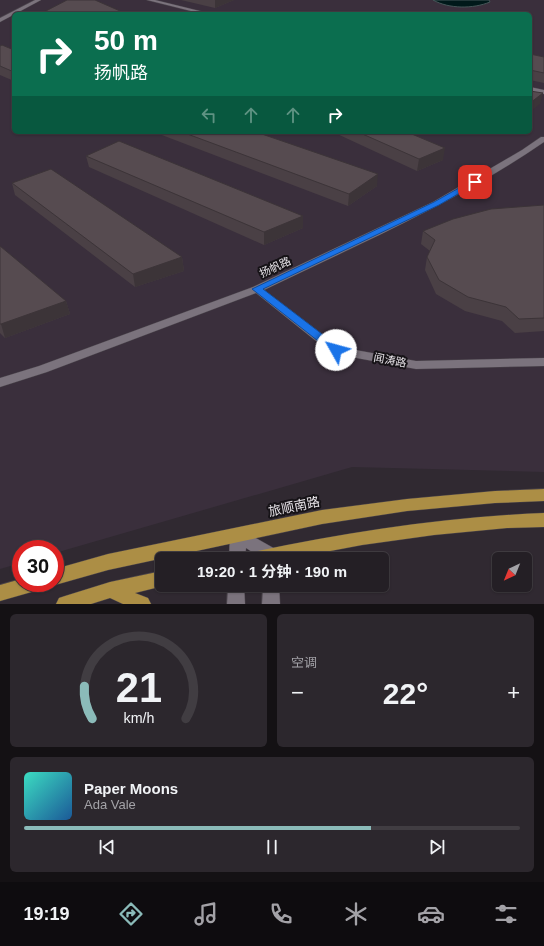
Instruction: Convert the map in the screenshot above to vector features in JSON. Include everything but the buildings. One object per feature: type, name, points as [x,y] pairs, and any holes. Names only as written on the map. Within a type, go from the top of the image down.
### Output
[{"type":"highway","name":"旅顺南路","points":[[64,575],[108,562],[322,517],[407,505],[495,497],[544,495]]},
{"type":"highway","points":[[291,552],[328,543],[412,529],[506,521],[544,520]]},
{"type":"highway","points":[[65,604],[110,590],[155,580]]},
{"type":"highway","points":[[0,593],[12,590]]},
{"type":"highway","points":[[110,590],[142,604]]},
{"type":"street","points":[[0,20],[11,12],[39,0]]},
{"type":"street","points":[[149,0],[200,12]]},
{"type":"street","points":[[532,89],[544,92]]},
{"type":"street","name":"扬帆路","points":[[0,383],[43,369],[257,289],[436,204],[525,152],[544,139]]},
{"type":"street","name":"闻涛路","points":[[257,289],[336,350],[416,364],[544,362]]},
{"type":"street","points":[[238,535],[264,552]]},
{"type":"street","points":[[237,552],[238,535]]},
{"type":"street","points":[[236,592],[236,604]]},
{"type":"street","points":[[271,592],[271,604]]},
{"type":"shaded area","points":[[0,0],[544,0],[544,472],[352,467],[64,550],[64,540],[12,540],[12,566],[0,569]]},
{"type":"shaded area","points":[[433,0],[489,0],[490,2],[476,6],[461,7],[446,5]]},
{"type":"route","points":[[336,350],[257,289],[436,204],[475,182]]}]
